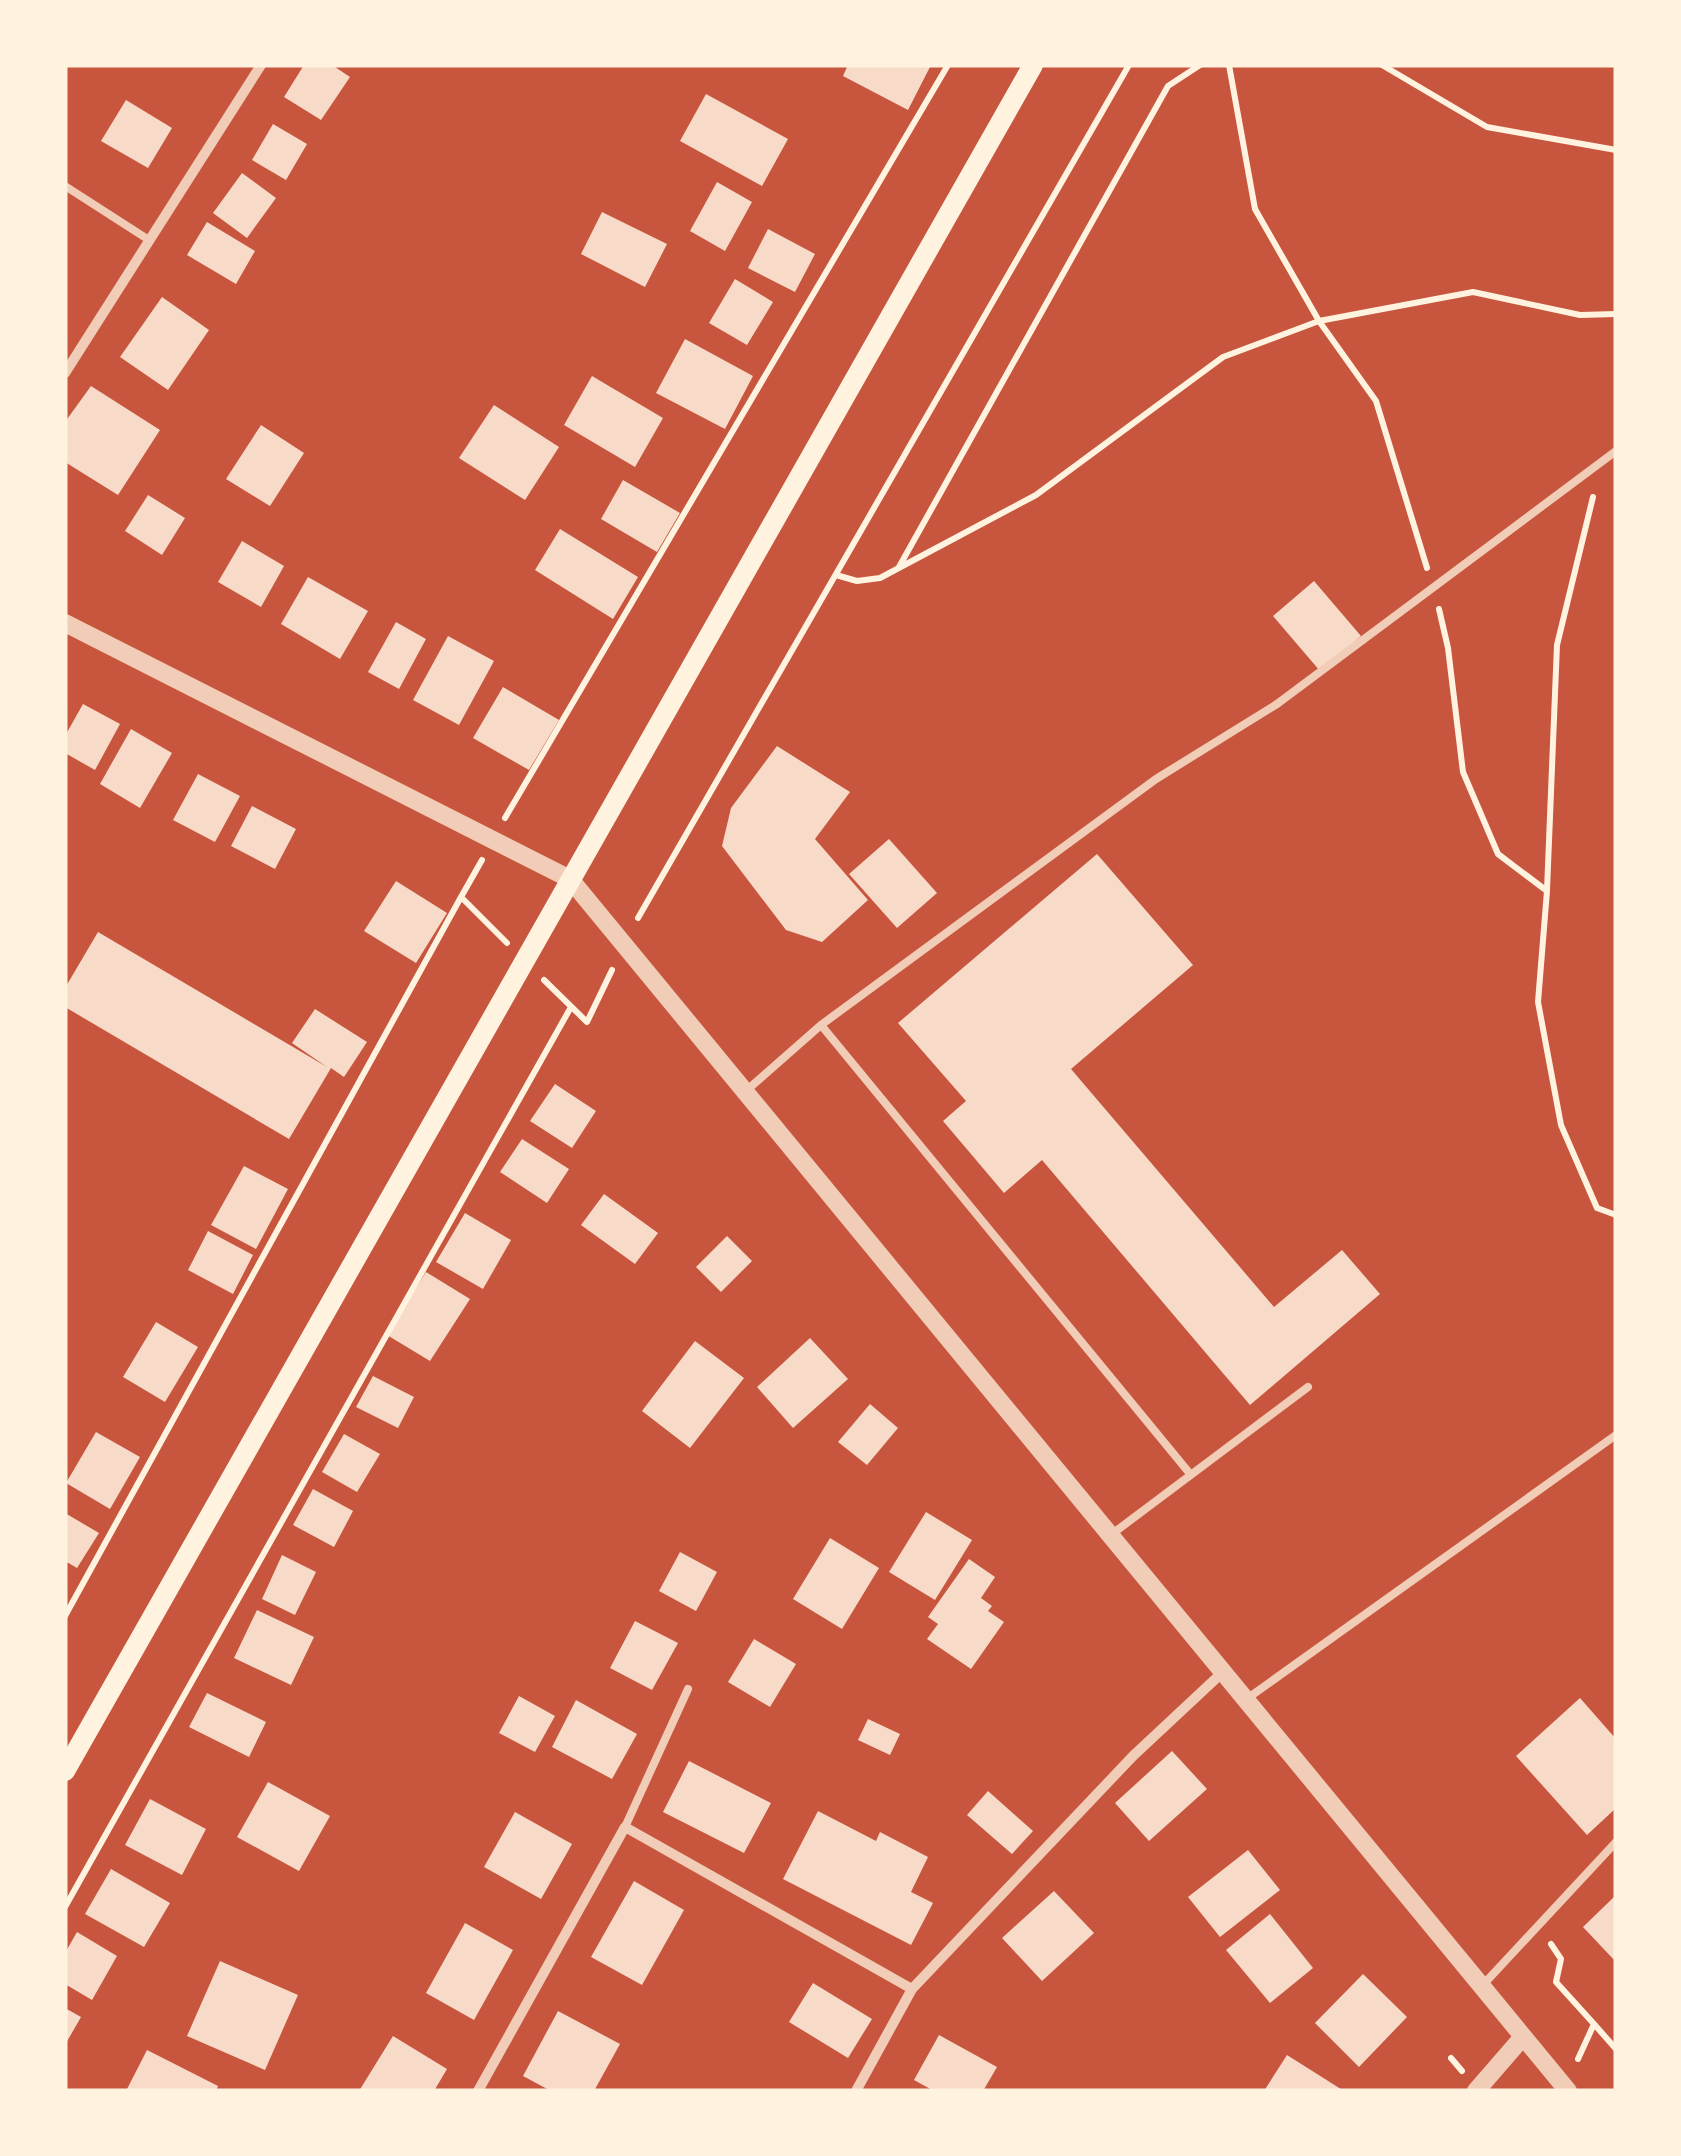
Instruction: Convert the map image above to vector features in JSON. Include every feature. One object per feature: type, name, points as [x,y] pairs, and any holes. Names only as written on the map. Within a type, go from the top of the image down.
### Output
[{"type":"main road","points":[[65,1771],[1033,65]]},
{"type":"street","points":[[65,373],[261,65]]},
{"type":"street","points":[[65,623],[570,879],[1567,2089]]},
{"type":"street","points":[[856,2091],[912,1989],[1133,1756],[1225,1670]]},
{"type":"street","points":[[478,2091],[625,1827],[912,1989]]},
{"type":"street","points":[[1476,2091],[1522,2038]]},
{"type":"lane","points":[[65,186],[149,240]]},
{"type":"lane","points":[[747,1090],[821,1025],[1156,778],[1277,704],[1616,451]]},
{"type":"lane","points":[[821,1025],[1191,1475]]},
{"type":"lane","points":[[1112,1534],[1308,1387]]},
{"type":"lane","points":[[1248,1698],[1616,1434]]},
{"type":"lane","points":[[625,1827],[688,1689]]},
{"type":"lane","points":[[1481,1987],[1616,1842]]},
{"type":"path","points":[[899,568],[1168,86],[1200,65]]},
{"type":"path","points":[[1229,65],[1255,208],[1319,322],[1376,401],[1448,648],[1462,772],[1498,854],[1547,891]]},
{"type":"path","points":[[1382,65],[1487,127],[1616,150]]},
{"type":"path","points":[[836,575],[856,581],[880,578],[1036,495],[1223,357],[1319,322],[1473,292],[1580,315],[1616,314]]},
{"type":"path","points":[[1602,462],[1557,644],[1547,891],[1538,1002],[1561,1125],[1598,1208],[1616,1215]]},
{"type":"path","points":[[65,1616],[461,897]]},
{"type":"path","points":[[65,1907],[571,1007]]},
{"type":"path","points":[[1537,1924],[1561,1959],[1556,1982],[1616,2049]]},
{"type":"path","points":[[1567,2089],[1594,2024]]},
{"type":"building","points":[[304,65],[332,65],[350,77],[321,120],[284,97]]},
{"type":"building","points":[[848,65],[931,65],[908,110],[843,76]]},
{"type":"building","points":[[706,94],[788,139],[762,186],[680,141]]},
{"type":"building","points":[[126,100],[172,128],[148,168],[101,141]]},
{"type":"building","points":[[273,124],[307,144],[286,180],[252,160]]},
{"type":"building","points":[[242,173],[276,198],[247,238],[213,213]]},
{"type":"building","points":[[717,182],[752,202],[725,251],[690,231]]},
{"type":"building","points":[[602,212],[667,244],[645,287],[581,254]]},
{"type":"building","points":[[207,222],[255,251],[236,284],[187,255]]},
{"type":"building","points":[[768,229],[815,254],[795,292],[748,268]]},
{"type":"building","points":[[735,279],[773,302],[747,345],[709,323]]},
{"type":"building","points":[[162,297],[209,330],[168,390],[120,357]]},
{"type":"building","points":[[685,339],[753,376],[725,429],[656,393]]},
{"type":"building","points":[[592,376],[663,418],[635,467],[564,425]]},
{"type":"building","points":[[91,386],[160,430],[118,495],[65,462],[65,422]]},
{"type":"building","points":[[494,405],[559,447],[525,500],[459,458]]},
{"type":"building","points":[[261,425],[304,453],[270,506],[226,479]]},
{"type":"building","points":[[623,480],[680,513],[657,552],[601,519]]},
{"type":"building","points":[[148,495],[185,518],[162,555],[125,531]]},
{"type":"building","points":[[560,529],[638,577],[613,619],[535,570]]},
{"type":"building","points":[[242,541],[284,566],[261,607],[218,582]]},
{"type":"building","points":[[308,577],[368,611],[340,659],[281,624]]},
{"type":"building","points":[[1314,581],[1361,636],[1320,671],[1273,616]]},
{"type":"building","points":[[396,622],[426,639],[399,689],[368,672]]},
{"type":"building","points":[[448,636],[494,661],[459,725],[413,700]]},
{"type":"building","points":[[503,687],[559,720],[529,770],[473,738]]},
{"type":"building","points":[[83,704],[120,724],[95,770],[65,753],[65,736]]},
{"type":"building","points":[[131,729],[172,753],[140,808],[100,784]]},
{"type":"building","points":[[777,746],[850,792],[815,839],[868,900],[822,942],[786,930],[722,846],[731,808]]},
{"type":"building","points":[[198,774],[240,796],[215,842],[173,820]]},
{"type":"building","points":[[252,806],[296,829],[275,869],[231,846]]},
{"type":"building","points":[[889,839],[937,893],[897,928],[849,874]]},
{"type":"building","points":[[1097,854],[1193,965],[1071,1069],[1274,1307],[1342,1250],[1380,1294],[1250,1405],[1042,1160],[1004,1193],[943,1121],[966,1101],[898,1023]]},
{"type":"building","points":[[396,881],[447,913],[416,963],[364,931]]},
{"type":"building","points":[[98,932],[327,1067],[292,1043],[315,1009],[367,1042],[344,1077],[331,1068],[289,1139],[65,1007],[65,988]]},
{"type":"building","points":[[555,1084],[596,1111],[572,1148],[530,1121]]},
{"type":"building","points":[[522,1139],[569,1169],[547,1203],[500,1172]]},
{"type":"building","points":[[244,1166],[288,1189],[256,1249],[211,1225]]},
{"type":"building","points":[[604,1194],[658,1233],[635,1264],[581,1225]]},
{"type":"building","points":[[465,1213],[511,1240],[483,1289],[436,1262]]},
{"type":"building","points":[[208,1231],[253,1255],[233,1294],[188,1270]]},
{"type":"building","points":[[727,1236],[752,1261],[721,1292],[696,1267]]},
{"type":"building","points":[[426,1272],[470,1299],[430,1361],[387,1335]]},
{"type":"building","points":[[156,1322],[198,1347],[165,1402],[123,1377]]},
{"type":"building","points":[[810,1338],[848,1379],[793,1428],[757,1387]]},
{"type":"building","points":[[695,1341],[744,1378],[690,1448],[642,1411]]},
{"type":"building","points":[[373,1376],[414,1397],[398,1428],[356,1407]]},
{"type":"building","points":[[870,1404],[898,1428],[867,1465],[838,1442]]},
{"type":"building","points":[[96,1432],[140,1457],[110,1509],[66,1483]]},
{"type":"building","points":[[344,1434],[380,1454],[357,1492],[322,1472]]},
{"type":"building","points":[[313,1489],[353,1511],[334,1547],[293,1525]]},
{"type":"building","points":[[926,1512],[972,1540],[935,1600],[889,1572]]},
{"type":"building","points":[[65,1513],[99,1533],[77,1568],[65,1561]]},
{"type":"building","points":[[830,1538],[879,1568],[842,1629],[793,1599]]},
{"type":"building","points":[[680,1552],[717,1572],[696,1611],[659,1591]]},
{"type":"building","points":[[282,1555],[316,1572],[295,1615],[262,1599]]},
{"type":"building","points":[[969,1559],[995,1577],[981,1598],[992,1606],[988,1611],[1004,1622],[971,1669],[927,1639],[938,1624],[928,1617]]},
{"type":"building","points":[[257,1610],[314,1637],[291,1685],[234,1658]]},
{"type":"building","points":[[635,1621],[678,1643],[652,1690],[610,1668]]},
{"type":"building","points":[[754,1639],[796,1664],[770,1707],[728,1682]]},
{"type":"building","points":[[207,1693],[266,1722],[249,1757],[189,1727]]},
{"type":"building","points":[[519,1696],[555,1716],[535,1752],[499,1733]]},
{"type":"building","points":[[1580,1698],[1616,1739],[1616,1808],[1587,1835],[1516,1756]]},
{"type":"building","points":[[576,1700],[637,1734],[612,1779],[552,1747]]},
{"type":"building","points":[[868,1719],[900,1734],[890,1755],[858,1740]]},
{"type":"building","points":[[1172,1751],[1207,1789],[1149,1841],[1115,1803]]},
{"type":"building","points":[[689,1761],[771,1803],[744,1853],[663,1812]]},
{"type":"building","points":[[268,1782],[330,1816],[299,1871],[237,1837]]},
{"type":"building","points":[[988,1791],[1033,1831],[1012,1854],[967,1815]]},
{"type":"building","points":[[150,1799],[206,1829],[182,1875],[125,1845]]},
{"type":"building","points":[[818,1811],[876,1841],[880,1832],[928,1857],[911,1892],[933,1903],[911,1945],[783,1879]]},
{"type":"building","points":[[515,1812],[572,1844],[541,1899],[484,1867]]},
{"type":"building","points":[[1248,1850],[1280,1890],[1220,1937],[1188,1897]]},
{"type":"building","points":[[111,1869],[170,1903],[144,1947],[85,1914]]},
{"type":"building","points":[[634,1881],[684,1910],[642,1985],[591,1957]]},
{"type":"building","points":[[1054,1891],[1094,1933],[1042,1981],[1002,1938]]},
{"type":"building","points":[[1616,1895],[1616,1962],[1583,1927]]},
{"type":"building","points":[[1270,1914],[1313,1968],[1270,2003],[1226,1950]]},
{"type":"building","points":[[465,1923],[513,1950],[474,2020],[426,1993]]},
{"type":"building","points":[[77,1932],[117,1956],[92,2000],[65,1984],[65,1953]]},
{"type":"building","points":[[220,1961],[298,1995],[265,2070],[187,2036]]},
{"type":"building","points":[[1363,1974],[1407,2017],[1359,2067],[1315,2023]]},
{"type":"building","points":[[813,1983],[872,2019],[848,2058],[789,2022]]},
{"type":"building","points":[[65,2008],[81,2017],[65,2045]]},
{"type":"building","points":[[558,2011],[620,2044],[594,2091],[551,2091],[523,2076]]},
{"type":"building","points":[[939,2035],[997,2067],[983,2091],[934,2091],[914,2080]]},
{"type":"building","points":[[393,2036],[447,2069],[434,2091],[359,2091]]},
{"type":"building","points":[[147,2050],[218,2086],[216,2091],[126,2091]]},
{"type":"building","points":[[1287,2055],[1344,2091],[1264,2091]]}]
